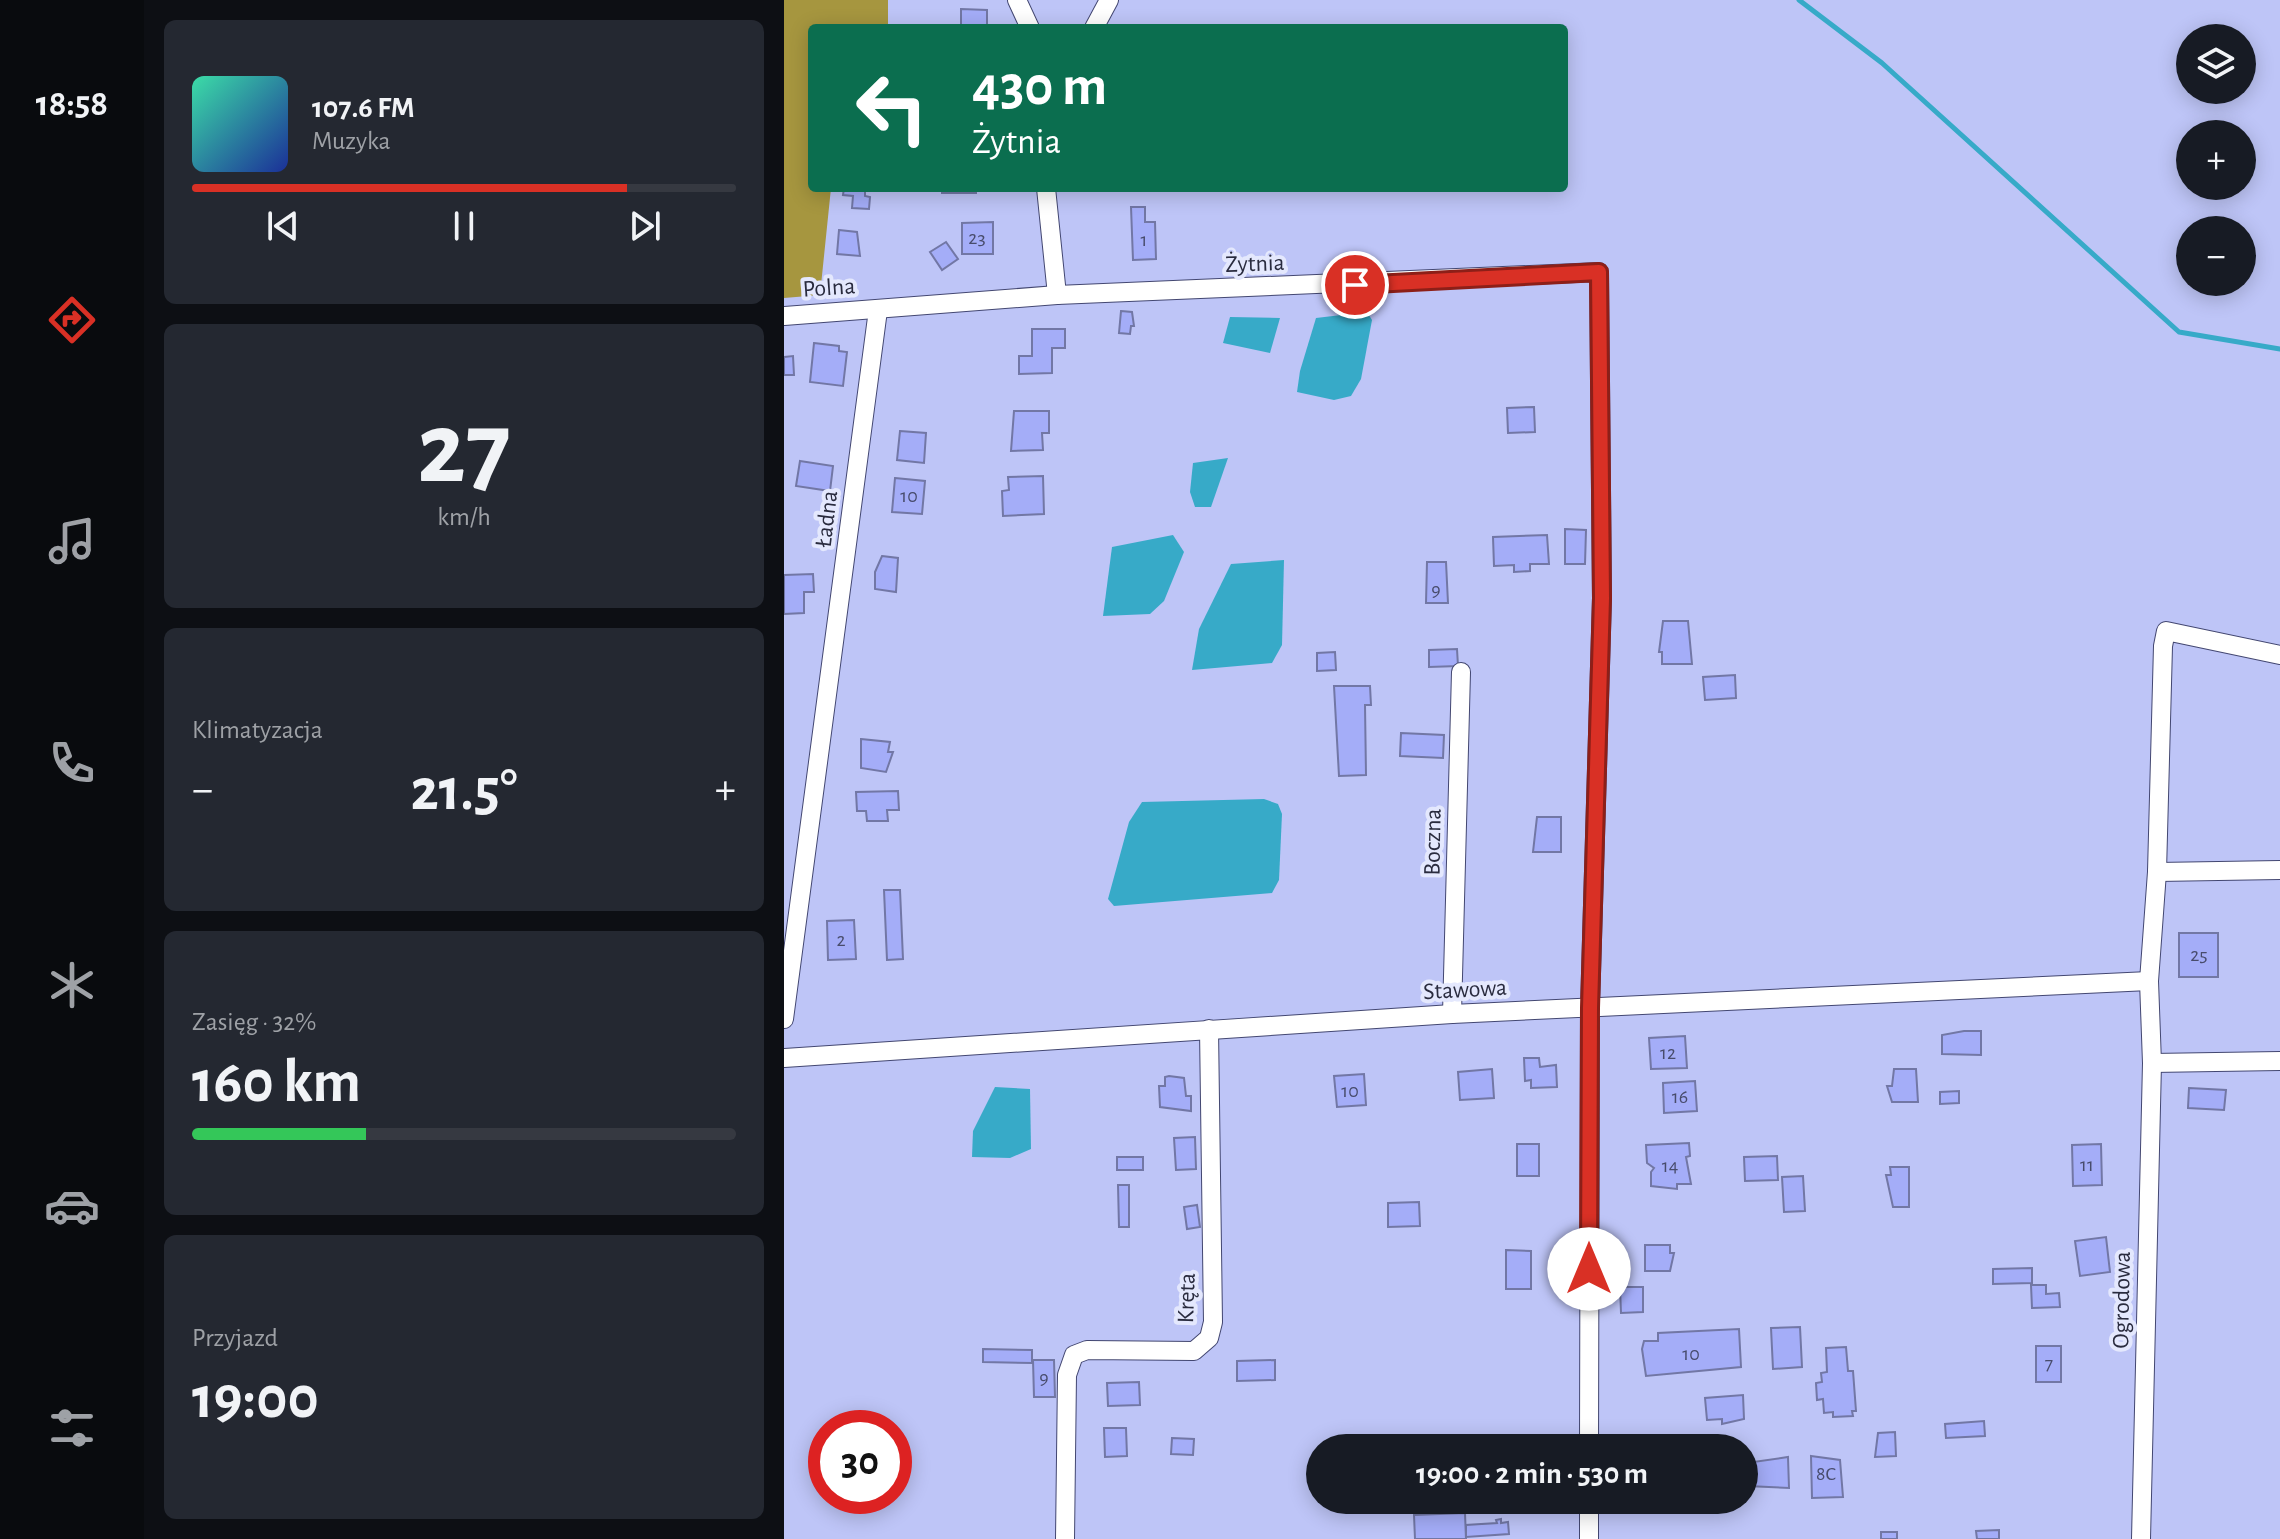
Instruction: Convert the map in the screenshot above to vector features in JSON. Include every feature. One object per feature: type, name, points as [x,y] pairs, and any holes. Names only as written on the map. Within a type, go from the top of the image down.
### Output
[{"type":"street","points":[[1017,0],[1028,24]]},
{"type":"street","points":[[1096,24],[1109,0]]},
{"type":"street","points":[[878,310],[1057,295],[1046,192]]},
{"type":"street","name":"Żytnia","points":[[1057,295],[1599,272],[1602,598],[1590,1008]]},
{"type":"street","name":"Polna","points":[[784,316],[878,310]]},
{"type":"street","name":"Ładna","points":[[784,1019],[878,310]]},
{"type":"street","name":"Ogrodowa","points":[[2141,1539],[2152,1063],[2149,981],[2157,872],[2159,706],[2166,631],[2280,655]]},
{"type":"street","name":"Boczna","points":[[1452,1014],[1461,672]]},
{"type":"street","points":[[2157,872],[2280,870]]},
{"type":"street","name":"Stawowa","points":[[784,1058],[1452,1014],[2149,981]]},
{"type":"street","points":[[1589,1434],[1590,1008]]},
{"type":"street","name":"Kręta","points":[[1065,1539],[1067,1375],[1074,1355],[1087,1350],[1194,1351],[1209,1338],[1213,1322],[1209,1029]]},
{"type":"street","points":[[2152,1063],[2280,1061]]},
{"type":"street","points":[[1589,1514],[1589,1539]]},
{"type":"shaded area","points":[[784,0],[888,0],[888,24],[808,24],[808,192],[831,192],[820,295],[784,298]]},
{"type":"water","points":[[1367,312],[1372,320],[1361,379],[1351,396],[1334,400],[1297,392],[1316,318]]},
{"type":"water","points":[[1230,317],[1280,318],[1270,353],[1223,343]]},
{"type":"water","points":[[1228,458],[1211,507],[1195,507],[1190,492],[1193,463]]},
{"type":"water","points":[[1173,535],[1184,552],[1164,601],[1150,614],[1103,616],[1112,547]]},
{"type":"water","points":[[1284,560],[1282,645],[1272,663],[1192,670],[1199,629],[1231,564]]},
{"type":"water","points":[[1264,799],[1278,804],[1282,814],[1279,880],[1272,893],[1114,906],[1108,899],[1129,822],[1142,802]]},
{"type":"water","points":[[995,1087],[1030,1089],[1031,1149],[1010,1158],[972,1157],[973,1131]]},
{"type":"building","points":[[961,9],[987,10],[987,24],[961,24]]},
{"type":"building","points":[[843,192],[865,192],[865,196],[870,197],[869,209],[852,208],[853,196],[843,195]]},
{"type":"building","points":[[1131,207],[1145,207],[1145,222],[1155,222],[1156,259],[1133,260]]},
{"type":"building","points":[[993,222],[993,254],[962,254],[962,223]]},
{"type":"building","points":[[839,230],[857,232],[860,256],[837,254]]},
{"type":"building","points":[[946,242],[958,259],[942,270],[930,252]]},
{"type":"building","points":[[1121,311],[1132,312],[1134,326],[1131,326],[1130,334],[1119,333]]},
{"type":"building","points":[[1032,329],[1065,329],[1065,348],[1052,348],[1052,373],[1019,374],[1019,356],[1032,356]]},
{"type":"building","points":[[814,343],[839,346],[839,351],[847,352],[843,386],[810,382]]},
{"type":"building","points":[[793,356],[794,375],[784,375],[784,357]]},
{"type":"building","points":[[1534,407],[1535,432],[1508,433],[1507,408]]},
{"type":"building","points":[[1014,411],[1049,411],[1049,433],[1042,433],[1043,450],[1011,451]]},
{"type":"building","points":[[900,431],[926,433],[924,463],[897,460]]},
{"type":"building","points":[[800,461],[833,466],[830,491],[796,486]]},
{"type":"building","points":[[1043,476],[1044,514],[1003,516],[1002,491],[1009,490],[1008,477]]},
{"type":"building","points":[[895,478],[925,481],[922,514],[892,512]]},
{"type":"building","points":[[1565,529],[1586,530],[1585,564],[1565,564]]},
{"type":"building","points":[[1547,535],[1549,564],[1530,564],[1530,571],[1514,572],[1514,565],[1494,566],[1493,537]]},
{"type":"building","points":[[882,556],[898,558],[896,592],[875,589],[875,572]]},
{"type":"building","points":[[1427,562],[1446,562],[1448,603],[1426,603]]},
{"type":"building","points":[[813,574],[814,592],[804,592],[804,613],[784,614],[784,575]]},
{"type":"building","points":[[1663,621],[1688,621],[1692,664],[1662,664],[1662,652],[1659,652]]},
{"type":"building","points":[[1457,649],[1458,666],[1429,667],[1429,650]]},
{"type":"building","points":[[1335,652],[1336,670],[1317,671],[1317,653]]},
{"type":"building","points":[[1735,675],[1736,698],[1705,700],[1703,677]]},
{"type":"building","points":[[1334,686],[1370,686],[1371,705],[1365,705],[1366,775],[1339,776]]},
{"type":"building","points":[[1401,733],[1444,735],[1443,758],[1400,756]]},
{"type":"building","points":[[861,739],[890,742],[888,752],[893,752],[886,772],[861,768]]},
{"type":"building","points":[[898,791],[899,810],[887,810],[888,821],[867,821],[866,811],[857,811],[856,792]]},
{"type":"building","points":[[1537,817],[1561,817],[1561,852],[1533,852]]},
{"type":"building","points":[[884,890],[900,890],[903,959],[887,960]]},
{"type":"building","points":[[854,920],[856,959],[828,960],[827,921]]},
{"type":"building","points":[[2179,933],[2218,933],[2218,977],[2179,977]]},
{"type":"building","points":[[1981,1031],[1981,1055],[1942,1054],[1942,1035]]},
{"type":"building","points":[[1685,1036],[1687,1068],[1651,1069],[1649,1038]]},
{"type":"building","points":[[1524,1058],[1539,1058],[1540,1067],[1556,1065],[1557,1087],[1531,1088],[1531,1080],[1525,1081]]},
{"type":"building","points":[[1492,1069],[1494,1098],[1460,1100],[1458,1072]]},
{"type":"building","points":[[1894,1069],[1916,1069],[1918,1102],[1892,1102],[1887,1086],[1892,1086]]},
{"type":"building","points":[[1364,1074],[1366,1105],[1337,1107],[1334,1076]]},
{"type":"building","points":[[1165,1077],[1184,1078],[1186,1096],[1191,1096],[1191,1111],[1160,1107],[1159,1086],[1165,1086]]},
{"type":"building","points":[[1695,1081],[1697,1111],[1664,1113],[1663,1083]]},
{"type":"building","points":[[2189,1088],[2226,1090],[2224,1110],[2188,1108]]},
{"type":"building","points":[[1959,1091],[1959,1103],[1940,1104],[1940,1092]]},
{"type":"building","points":[[1195,1137],[1196,1169],[1176,1170],[1174,1138]]},
{"type":"building","points":[[1689,1143],[1690,1156],[1686,1157],[1691,1184],[1677,1184],[1677,1189],[1651,1186],[1654,1168],[1647,1163],[1646,1145]]},
{"type":"building","points":[[1517,1144],[1539,1144],[1539,1176],[1517,1176]]},
{"type":"building","points":[[2101,1144],[2102,1185],[2073,1186],[2072,1145]]},
{"type":"building","points":[[1777,1156],[1778,1180],[1745,1181],[1744,1157]]},
{"type":"building","points":[[1117,1157],[1143,1157],[1143,1170],[1117,1170]]},
{"type":"building","points":[[1890,1167],[1909,1167],[1909,1207],[1893,1207],[1886,1175],[1891,1175]]},
{"type":"building","points":[[1803,1176],[1805,1211],[1784,1212],[1782,1177]]},
{"type":"building","points":[[1118,1185],[1129,1185],[1129,1227],[1119,1227]]},
{"type":"building","points":[[1419,1202],[1420,1226],[1388,1227],[1388,1203]]},
{"type":"building","points":[[1197,1205],[1200,1227],[1187,1229],[1184,1207]]},
{"type":"building","points":[[2106,1237],[2110,1272],[2080,1276],[2075,1241]]},
{"type":"building","points":[[1645,1245],[1670,1245],[1670,1253],[1674,1253],[1670,1271],[1645,1271]]},
{"type":"building","points":[[1506,1250],[1531,1251],[1531,1289],[1506,1289]]},
{"type":"building","points":[[2032,1268],[2032,1283],[1993,1284],[1993,1269]]},
{"type":"building","points":[[2031,1285],[2046,1285],[2046,1294],[2059,1293],[2060,1307],[2032,1308]]},
{"type":"building","points":[[1620,1287],[1643,1287],[1643,1312],[1621,1313]]},
{"type":"building","points":[[1800,1327],[1802,1367],[1773,1369],[1771,1328]]},
{"type":"building","points":[[1739,1329],[1741,1367],[1646,1376],[1642,1349],[1644,1341],[1658,1341],[1658,1333]]},
{"type":"building","points":[[2036,1346],[2061,1346],[2061,1382],[2036,1382]]},
{"type":"building","points":[[1846,1347],[1848,1371],[1853,1371],[1856,1411],[1852,1411],[1853,1416],[1833,1417],[1833,1412],[1824,1413],[1823,1399],[1817,1400],[1816,1383],[1822,1382],[1821,1373],[1827,1372],[1826,1348]]},
{"type":"building","points":[[983,1349],[1032,1350],[1032,1363],[983,1362]]},
{"type":"building","points":[[1033,1360],[1054,1360],[1055,1397],[1034,1397]]},
{"type":"building","points":[[1275,1360],[1275,1380],[1237,1381],[1237,1361]]},
{"type":"building","points":[[1139,1382],[1140,1405],[1108,1406],[1107,1383]]},
{"type":"building","points":[[1743,1395],[1744,1419],[1722,1424],[1722,1419],[1707,1420],[1705,1398]]},
{"type":"building","points":[[1984,1421],[1985,1436],[1946,1438],[1945,1424]]},
{"type":"building","points":[[1104,1428],[1126,1428],[1127,1456],[1105,1457]]},
{"type":"building","points":[[1895,1432],[1896,1456],[1875,1457],[1878,1433]]},
{"type":"building","points":[[1172,1438],[1194,1439],[1193,1455],[1171,1454]]},
{"type":"building","points":[[1811,1456],[1840,1460],[1843,1497],[1812,1498]]},
{"type":"building","points":[[1788,1457],[1789,1488],[1758,1487],[1758,1461]]},
{"type":"building","points":[[1465,1514],[1466,1539],[1415,1539],[1414,1515]]},
{"type":"building","points":[[1501,1519],[1501,1523],[1508,1522],[1509,1534],[1466,1537],[1466,1525],[1497,1523],[1496,1520]]},
{"type":"building","points":[[1999,1530],[1999,1539],[1977,1539],[1976,1531]]},
{"type":"building","points":[[1881,1532],[1897,1532],[1897,1539],[1881,1539]]},
{"type":"waterway","points":[[1799,0],[1882,63],[2179,332],[2280,349]]},
{"type":"route","points":[[1355,285],[1599,272],[1602,598],[1590,1008],[1589,1269]]}]
